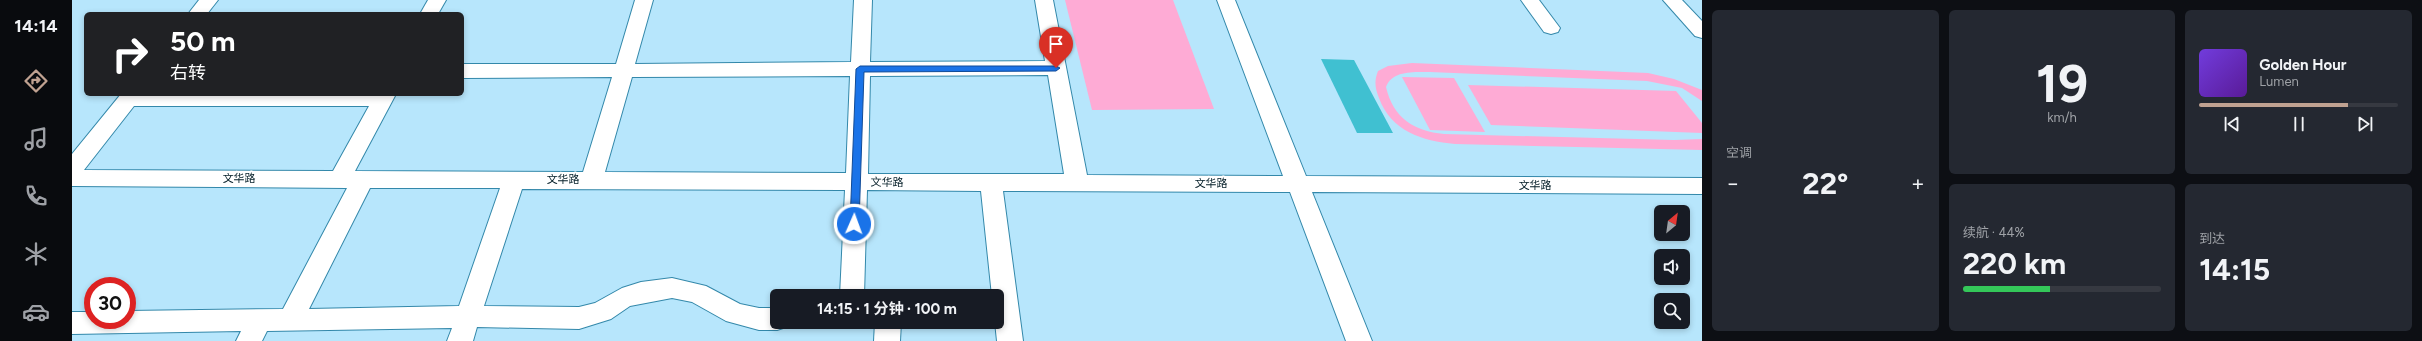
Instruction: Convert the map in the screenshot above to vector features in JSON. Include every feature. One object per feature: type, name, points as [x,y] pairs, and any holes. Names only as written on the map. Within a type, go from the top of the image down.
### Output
[{"type":"street","points":[[199,12],[209,0]]},
{"type":"street","points":[[430,12],[437,0]]},
{"type":"street","points":[[592,179],[644,0]]},
{"type":"street","points":[[852,289],[863,0]]},
{"type":"street","points":[[1044,0],[1077,183]]},
{"type":"street","points":[[1226,0],[1359,341]]},
{"type":"street","points":[[1530,0],[1551,28]]},
{"type":"street","points":[[1672,0],[1699,26]]},
{"type":"street","points":[[464,71],[1056,68]]},
{"type":"street","points":[[72,169],[130,96],[385,96],[340,179]]},
{"type":"street","name":"文华路","points":[[72,178],[592,179],[991,183],[1702,186]]},
{"type":"street","points":[[290,320],[363,178]]},
{"type":"street","points":[[460,341],[514,179]]},
{"type":"street","points":[[991,183],[1005,328]]},
{"type":"street","points":[[72,323],[254,330],[290,320],[468,316],[579,318],[602,311],[622,298],[642,292],[672,288],[697,293],[735,313],[758,319],[770,319]]},
{"type":"street","points":[[888,329],[888,341]]},
{"type":"shaded area","points":[[1065,0],[1173,0],[1214,109],[1092,110]]},
{"type":"shaded area","points":[[1412,63],[1648,73],[1674,79],[1702,90],[1702,101],[1682,88],[1647,81],[1430,72],[1405,73],[1393,77],[1386,87],[1389,98],[1394,107],[1406,121],[1423,130],[1444,134],[1674,140],[1702,139],[1702,150],[1455,144],[1443,143],[1420,137],[1409,132],[1391,119],[1379,98],[1376,84],[1378,71],[1388,66]]},
{"type":"shaded area","points":[[1402,77],[1454,78],[1485,132],[1430,130]]},
{"type":"shaded area","points":[[1468,85],[1676,91],[1702,123],[1702,133],[1491,125]]},
{"type":"building","points":[[1321,59],[1354,60],[1393,133],[1357,133]]},
{"type":"route","points":[[854,224],[860,69],[1056,68]]}]
